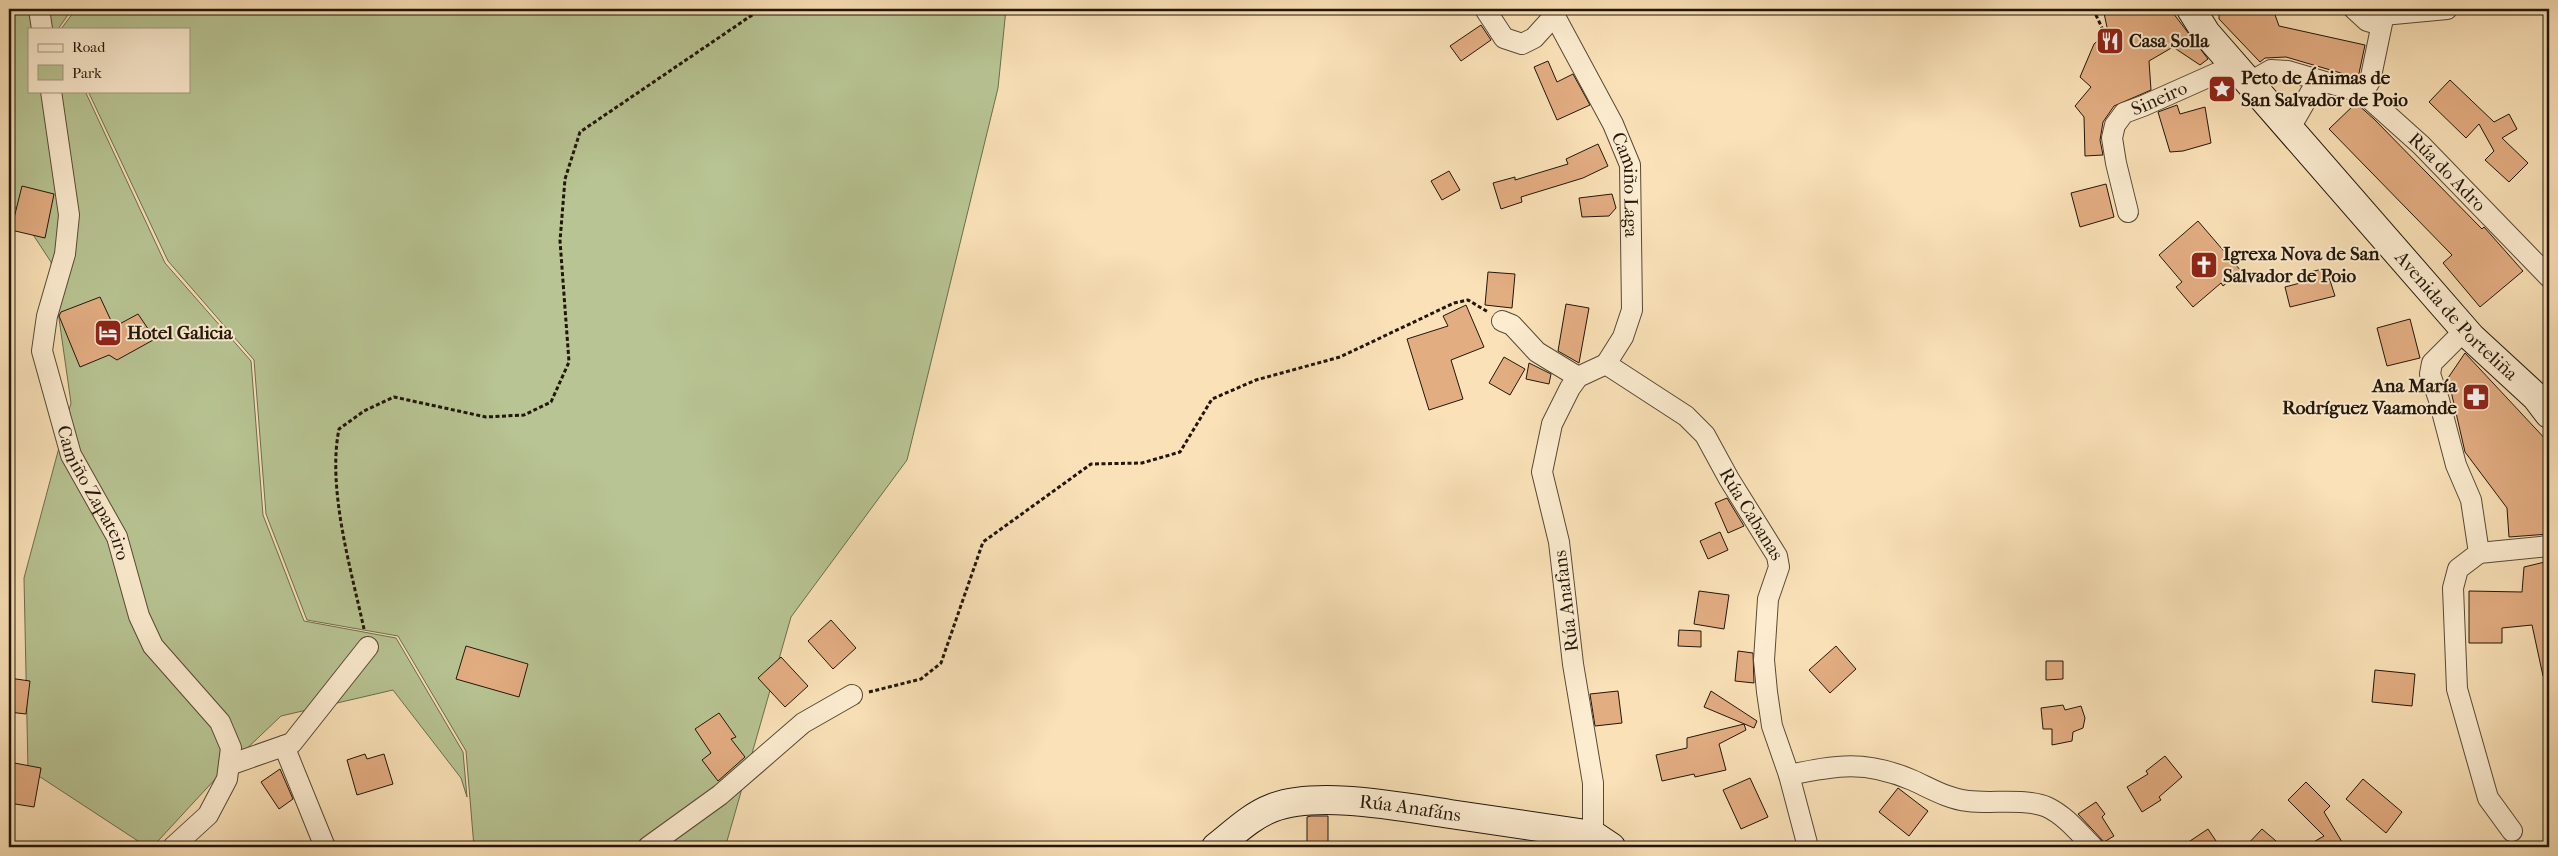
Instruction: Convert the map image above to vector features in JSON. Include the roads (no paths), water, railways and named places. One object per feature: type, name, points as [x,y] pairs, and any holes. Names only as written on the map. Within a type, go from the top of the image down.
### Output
[{"type":"main road","name":"Avenida de Porteliña","points":[[2191,9],[2206,33],[2465,330],[2536,397],[2549,414]]},
{"type":"main road","name":"Rúa Anafáns","points":[[1216,847],[1248,822],[1273,808],[1302,801],[1340,801],[1399,806],[1599,843]]},
{"type":"street","points":[[39,9],[42,28]]},
{"type":"street","points":[[1485,9],[1504,38],[1522,44],[1534,38],[1553,12]]},
{"type":"street","points":[[2354,9],[2367,20],[2383,16],[2447,9]]},
{"type":"street","name":"Camiño Laga","points":[[1553,12],[1613,124],[1630,165],[1632,310],[1623,337],[1606,364]]},
{"type":"street","points":[[2363,93],[2370,81],[2383,16]]},
{"type":"street","name":"Rúa do Adro","points":[[2242,74],[2271,70],[2288,71],[2363,93],[2421,145],[2549,277]]},
{"type":"street","name":"Sineiro","points":[[2128,212],[2112,138],[2115,125],[2124,113],[2242,74]]},
{"type":"street","points":[[2290,128],[2317,81]]},
{"type":"street","name":"Camiño Zapateiro","points":[[51,92],[70,215],[65,254],[47,316],[42,352],[72,456],[117,537],[138,616],[153,646],[220,722],[231,748],[227,779],[208,815],[173,847]]},
{"type":"street","points":[[1502,321],[1512,326],[1537,352],[1578,377],[1606,364]]},
{"type":"street","points":[[2465,330],[2432,364],[2430,374],[2439,400],[2456,466],[2471,500],[2479,553]]},
{"type":"street","name":"Rúa Cabanas","points":[[1606,364],[1686,416],[1705,435],[1728,479],[1777,556],[1779,567],[1768,599],[1764,660],[1772,726],[1789,776],[1808,847]]},
{"type":"street","name":"Rúa Anafans","points":[[1578,377],[1552,424],[1542,472],[1559,542],[1573,664],[1593,783],[1599,843]]},
{"type":"street","points":[[2512,832],[2488,798],[2457,689],[2452,588],[2458,569],[2479,553],[2549,546]]},
{"type":"street","points":[[229,764],[292,743],[368,647]]},
{"type":"street","points":[[648,847],[720,795],[803,723],[852,695]]},
{"type":"street","points":[[284,746],[325,847]]},
{"type":"street","points":[[1789,776],[1837,765],[1869,767],[1884,769],[1945,796],[1967,801],[2046,806],[2062,816],[2093,847]]},
{"type":"place","name":"Casa Solla","points":[[2110,41]]},
{"type":"place","name":"Peto de Ánimas de San Salvador de Poio","points":[[2222,89]]},
{"type":"place","name":"Igrexa Nova de San Salvador de Poio","points":[[2204,265]]},
{"type":"place","name":"Hotel Galicia","points":[[108,333]]},
{"type":"place","name":"Ana María Rodríguez Vaamonde","points":[[2476,397]]}]
